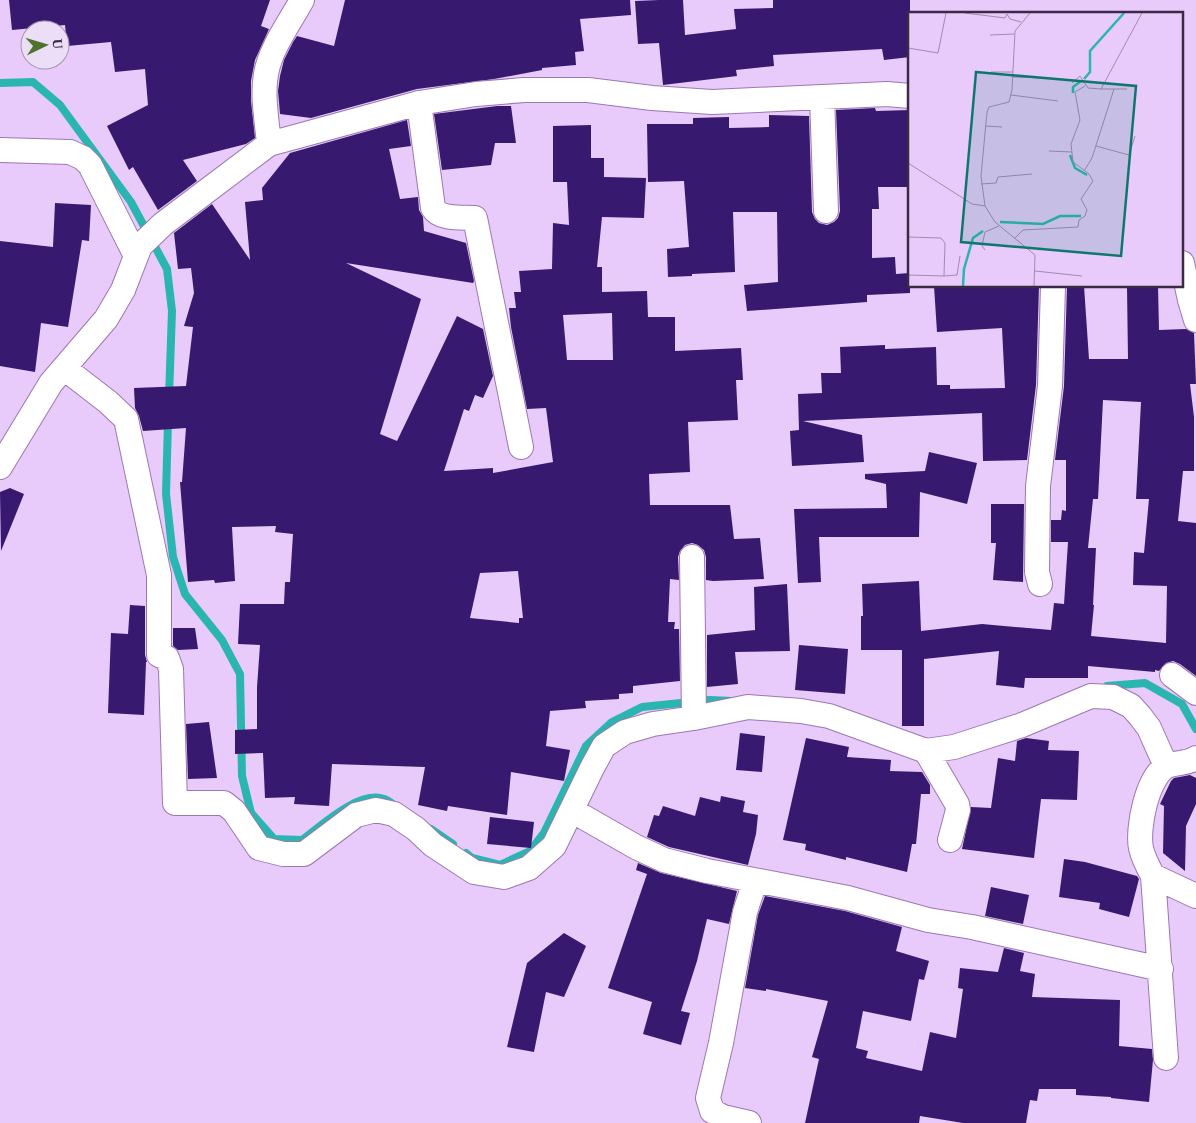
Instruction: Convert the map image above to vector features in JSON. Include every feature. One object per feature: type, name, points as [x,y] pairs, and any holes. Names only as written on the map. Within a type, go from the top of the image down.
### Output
[{"type":"street","points":[[269,144],[265,95],[266,73],[272,53],[302,0]]},
{"type":"street","points":[[0,467],[51,383],[106,319],[122,290],[138,251],[163,224],[269,144],[419,104],[476,94],[524,90],[588,90],[652,98],[712,102],[886,94],[908,96]]},
{"type":"street","points":[[822,97],[826,212]]},
{"type":"street","points":[[419,104],[433,208],[441,215],[476,218],[521,448]]},
{"type":"street","points":[[0,150],[70,152],[83,158],[90,165],[138,251]]},
{"type":"street","points":[[1184,272],[1196,320]]},
{"type":"street","points":[[1040,584],[1037,572],[1038,486],[1050,386],[1052,288]]},
{"type":"street","points":[[64,368],[126,418],[159,575],[159,655],[168,658],[171,669],[175,803],[224,803],[234,811],[259,848],[283,854],[304,854],[356,815],[376,810],[394,814],[416,829],[433,845],[474,872],[504,876],[529,868],[554,846],[604,746],[625,732],[653,724],[694,705],[801,711],[829,716],[926,750],[954,747],[1022,725],[1091,696],[1113,698],[1131,706],[1149,728],[1166,766]]},
{"type":"street","points":[[692,557],[694,705]]},
{"type":"street","points":[[1172,675],[1196,693]]},
{"type":"street","points":[[926,750],[957,804],[958,810],[950,840]]},
{"type":"street","points":[[1166,1058],[1153,876],[1146,864],[1141,848],[1140,832],[1150,790],[1157,776],[1166,766],[1195,759]]},
{"type":"street","points":[[572,811],[636,847],[664,860],[848,898],[928,920],[972,927],[1161,969]]},
{"type":"street","points":[[1153,876],[1196,896]]},
{"type":"street","points":[[749,1123],[712,1111],[708,1098],[721,1042],[745,912],[755,880]]},
{"type":"building","points":[[9,0],[270,0],[261,26],[269,29],[255,60],[251,81],[255,138],[246,144],[183,160],[197,181],[158,210],[133,167],[129,170],[107,126],[148,105],[145,69],[115,72],[111,42],[70,46],[70,20],[20,20],[20,29],[12,30]]},
{"type":"building","points":[[345,0],[630,0],[631,15],[580,19],[584,51],[575,52],[576,65],[542,68],[542,70],[494,79],[417,89],[311,118],[280,114],[278,91],[280,76],[284,60],[293,42],[297,36],[334,46]]},
{"type":"building","points":[[683,0],[685,35],[736,29],[734,9],[773,8],[773,0],[910,0],[910,12],[908,12],[908,57],[884,60],[882,49],[773,55],[774,66],[736,70],[737,76],[663,85],[659,43],[638,44],[635,1]]},
{"type":"building","points":[[511,106],[516,143],[495,143],[491,165],[442,170],[434,114]]},
{"type":"building","points":[[875,108],[876,111],[908,110],[908,187],[878,187],[879,209],[872,209],[872,258],[895,257],[896,274],[908,273],[910,293],[867,295],[867,302],[747,311],[744,285],[778,282],[777,212],[733,212],[735,272],[668,277],[667,249],[689,247],[684,181],[648,182],[647,124],[693,124],[693,118],[729,117],[729,128],[769,127],[769,115],[809,116],[812,212],[819,223],[827,225],[838,218],[840,211],[836,110]]},
{"type":"building","points":[[407,120],[411,146],[389,149],[400,199],[418,197],[424,231],[466,243],[474,281],[473,283],[346,263],[421,299],[380,434],[397,441],[457,316],[483,329],[493,376],[483,398],[475,395],[469,411],[464,409],[444,471],[493,468],[493,473],[553,462],[546,408],[527,409],[509,308],[516,308],[514,292],[521,292],[519,271],[552,269],[553,223],[569,225],[567,182],[553,182],[553,126],[591,125],[591,158],[604,158],[604,177],[646,178],[644,218],[602,217],[597,267],[602,267],[602,292],[647,291],[648,317],[675,317],[675,351],[741,348],[743,380],[736,380],[738,420],[688,422],[690,472],[649,474],[650,505],[730,505],[734,539],[760,538],[764,579],[706,580],[706,557],[704,550],[692,543],[685,545],[678,557],[679,580],[670,579],[668,622],[675,622],[674,629],[679,629],[680,681],[633,686],[633,693],[619,694],[619,699],[585,701],[586,708],[550,711],[546,746],[570,750],[564,781],[511,772],[507,815],[448,806],[447,811],[418,805],[425,767],[332,764],[329,806],[294,804],[295,797],[265,798],[263,753],[235,754],[235,730],[257,729],[260,645],[238,644],[240,604],[284,604],[285,582],[290,582],[293,534],[275,532],[276,526],[232,527],[235,581],[215,583],[214,580],[188,582],[180,482],[182,482],[186,428],[143,431],[135,408],[134,388],[186,386],[193,327],[184,326],[194,293],[191,268],[178,269],[174,233],[212,204],[250,260],[245,202],[263,200],[262,188],[290,153]],"holes":[[[612,313],[613,360],[567,360],[563,315]],[[518,571],[523,618],[519,618],[519,623],[470,618],[480,573]]]},
{"type":"building","points":[[55,203],[91,205],[89,241],[82,240],[68,327],[41,323],[35,372],[0,366],[0,241],[53,247]]},
{"type":"building","points":[[934,288],[1039,288],[1036,385],[1027,460],[983,461],[982,413],[803,421],[862,435],[864,462],[792,466],[790,431],[799,430],[798,394],[822,393],[821,373],[841,373],[840,347],[885,345],[885,349],[936,347],[937,385],[950,385],[950,389],[1005,388],[1002,328],[937,332]]},
{"type":"building","points":[[1067,288],[1084,288],[1089,359],[1128,359],[1127,288],[1158,288],[1159,330],[1186,329],[1194,333],[1196,384],[1190,384],[1194,417],[1194,471],[1183,471],[1178,521],[1196,523],[1196,676],[1173,661],[1166,663],[1159,671],[1155,670],[1155,672],[1088,666],[1088,678],[1025,678],[1024,688],[996,685],[999,651],[924,659],[924,726],[902,726],[902,650],[861,650],[862,584],[919,581],[921,631],[982,624],[1051,630],[1054,603],[1064,604],[1068,542],[1051,542],[1051,520],[1061,520],[1062,510],[1066,511],[1066,460],[1055,460],[1064,386]],"holes":[[[1103,400],[1141,402],[1136,499],[1149,499],[1144,553],[1134,552],[1133,585],[1167,586],[1166,643],[1091,636],[1096,548],[1088,548],[1093,499],[1098,499]]]},
{"type":"building","points":[[929,452],[977,463],[967,504],[920,492],[919,537],[819,537],[821,582],[798,583],[794,509],[887,508],[886,484],[865,479],[865,474],[925,471]]},
{"type":"building","points":[[10,488],[24,494],[1,551],[0,492]]},
{"type":"building","points":[[991,504],[1024,504],[1023,582],[993,580],[996,543],[991,543]]},
{"type":"building","points":[[787,584],[790,651],[735,652],[738,684],[707,687],[707,635],[755,630],[754,587]]},
{"type":"building","points":[[130,605],[145,606],[145,655],[147,662],[144,715],[108,713],[111,633],[128,634]]},
{"type":"building","points":[[173,628],[195,628],[198,649],[178,650],[173,646]]},
{"type":"building","points":[[799,645],[848,649],[845,694],[795,690]]},
{"type":"building","points":[[209,722],[217,778],[188,779],[186,724]]},
{"type":"building","points":[[740,733],[765,736],[762,772],[736,770]]},
{"type":"building","points":[[806,738],[849,747],[847,757],[891,760],[890,771],[922,772],[930,785],[930,794],[921,794],[916,844],[912,844],[907,872],[846,857],[846,860],[805,850],[806,844],[783,840]]},
{"type":"building","points":[[1026,738],[1049,741],[1048,750],[1079,751],[1077,800],[1041,799],[1034,858],[962,849],[971,807],[991,808],[998,758],[1015,761],[1017,741]]},
{"type":"building","points":[[1190,775],[1196,778],[1196,804],[1186,826],[1185,871],[1163,853],[1164,806],[1160,804],[1174,778]]},
{"type":"building","points":[[721,796],[745,801],[743,812],[758,815],[756,834],[748,865],[669,847],[647,837],[654,815],[659,816],[663,806],[695,816],[700,797],[720,802]]},
{"type":"building","points":[[490,817],[534,822],[531,848],[487,844]]},
{"type":"building","points":[[1064,859],[1085,862],[1137,876],[1139,879],[1129,917],[1099,909],[1100,903],[1059,897]]},
{"type":"building","points":[[638,863],[661,873],[737,891],[729,924],[707,919],[697,961],[681,1011],[690,1013],[681,1045],[643,1034],[652,1002],[608,988],[647,874],[636,870]]},
{"type":"building","points":[[991,887],[1029,895],[1023,924],[985,916]]},
{"type":"building","points":[[765,896],[845,911],[902,927],[896,951],[929,961],[924,980],[919,979],[911,1021],[863,1011],[856,1048],[868,1051],[866,1058],[922,1071],[930,1032],[956,1038],[963,989],[958,988],[960,968],[998,972],[1004,948],[1024,953],[1020,971],[1035,974],[1032,997],[1120,1000],[1119,1046],[1152,1049],[1153,1060],[1149,1102],[1076,1095],[1076,1089],[1039,1089],[1037,1101],[1030,1100],[1026,1123],[963,1123],[920,1116],[919,1123],[805,1123],[819,1059],[812,1057],[828,1001],[766,989],[766,991],[745,988],[758,915]]},
{"type":"building","points":[[564,933],[586,946],[564,997],[546,992],[534,1052],[507,1047],[527,963]]},
{"type":"waterway","points":[[0,83],[33,82],[60,105],[131,202],[167,269],[172,311],[169,397]]},
{"type":"waterway","points":[[168,421],[166,494],[173,557],[185,594],[222,640],[240,674],[242,776],[251,813],[274,839],[302,840],[352,804],[374,798],[384,799],[394,805]]},
{"type":"waterway","points":[[1107,686],[1145,683],[1182,704],[1196,729]]},
{"type":"waterway","points":[[466,853],[472,858],[500,865],[530,851],[544,833],[586,746],[612,722],[642,707],[710,700],[732,701]]},
{"type":"waterway","points":[[431,829],[453,844]]}]
